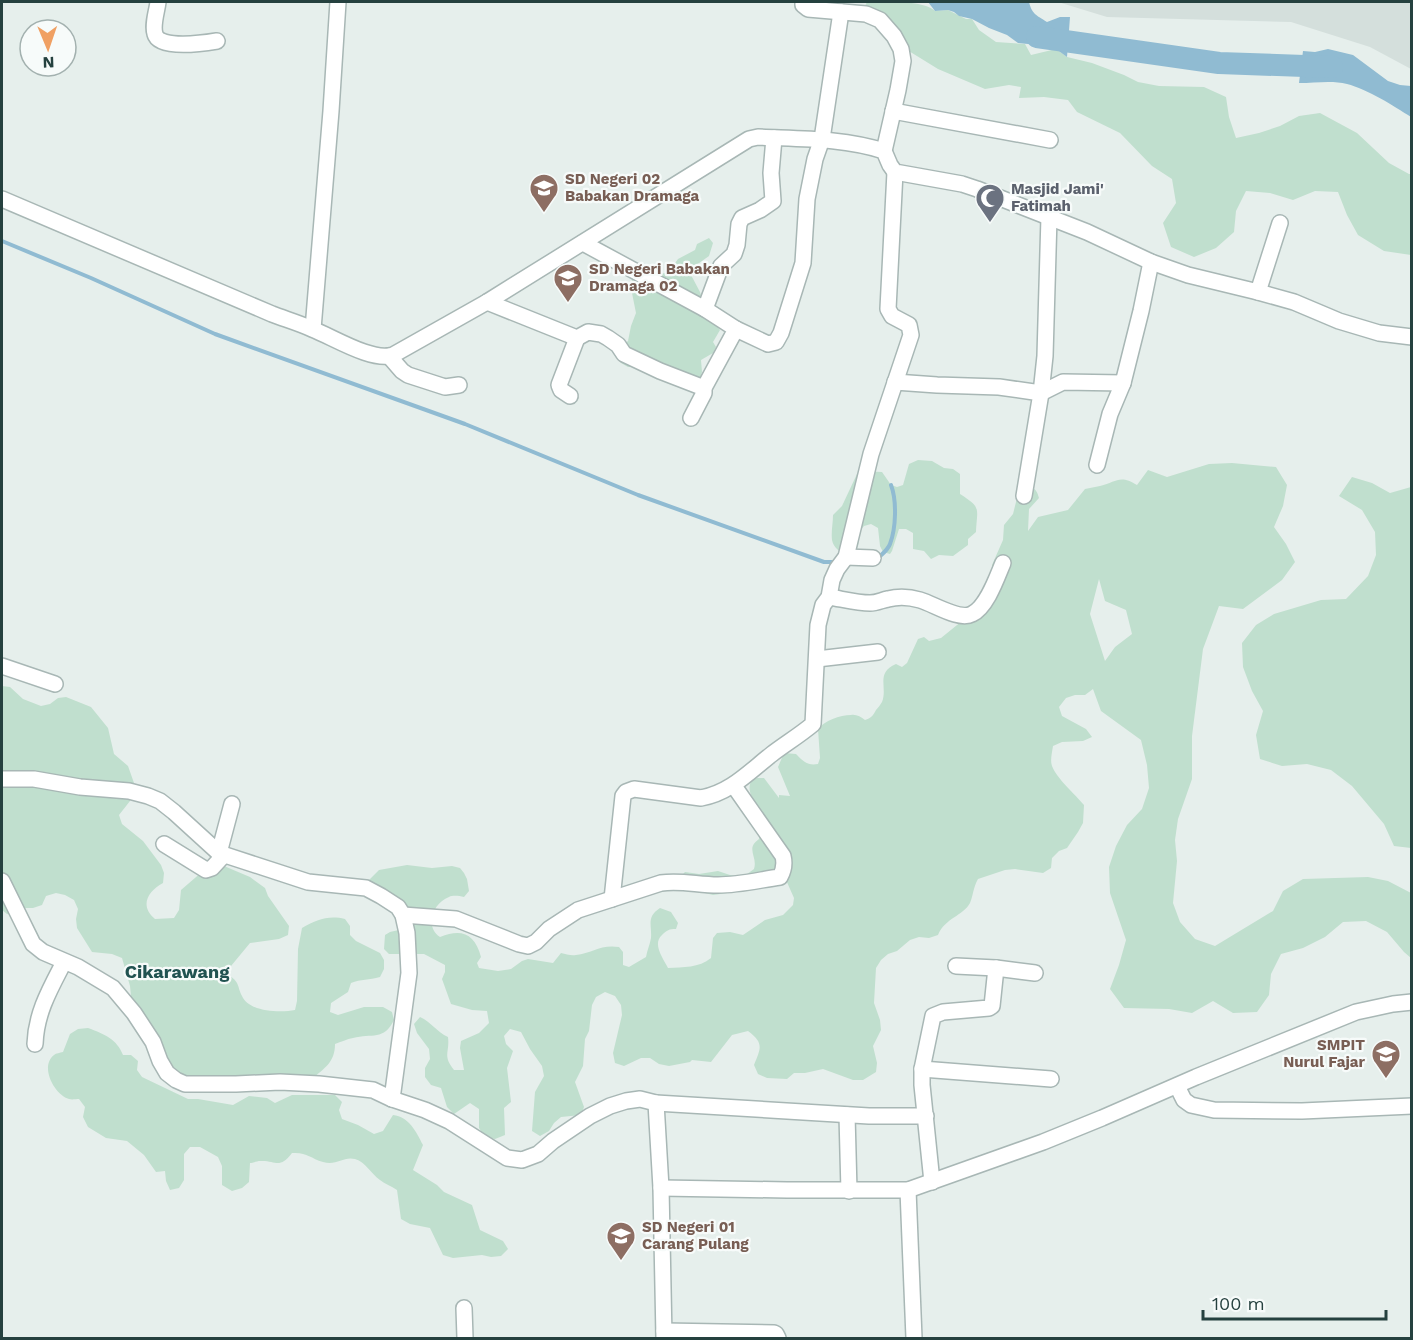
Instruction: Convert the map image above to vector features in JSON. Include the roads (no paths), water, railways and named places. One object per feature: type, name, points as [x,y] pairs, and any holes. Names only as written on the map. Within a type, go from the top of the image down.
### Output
[{"type":"street","points":[[158,2],[154,30],[157,39],[188,45],[217,41]]},
{"type":"street","points":[[313,329],[338,2]]},
{"type":"street","points":[[612,899],[623,796],[626,792],[634,789],[701,798],[712,796],[734,786],[813,724],[813,694],[823,605],[829,597],[832,580],[843,561],[871,454],[911,334],[909,325],[892,316],[888,309],[895,172],[884,151],[903,62],[901,49],[894,36],[880,20],[866,14],[808,9],[802,2]]},
{"type":"street","points":[[583,243],[736,328],[768,344],[776,342],[781,333],[803,263],[807,199],[815,159],[822,139],[841,12]]},
{"type":"street","points":[[893,111],[1050,140]]},
{"type":"street","points":[[2,199],[369,354],[389,356],[487,302],[749,140],[758,137],[822,139],[884,151]]},
{"type":"street","points":[[705,309],[721,266],[734,254],[742,218],[773,201],[771,173],[774,138]]},
{"type":"street","points":[[895,172],[962,184],[1087,232],[1151,262],[1188,275],[1294,302],[1356,327],[1412,338]]},
{"type":"street","points":[[1024,496],[1045,356],[1049,217]]},
{"type":"street","points":[[1258,292],[1280,222]]},
{"type":"street","points":[[1097,465],[1110,414],[1123,383],[1151,262]]},
{"type":"street","points":[[487,302],[577,338]]},
{"type":"street","points":[[691,418],[736,328]]},
{"type":"street","points":[[570,396],[558,385],[577,338],[588,332],[601,334],[608,338],[618,345],[624,354],[704,388]]},
{"type":"street","points":[[389,356],[408,375],[446,387],[459,385]]},
{"type":"street","points":[[895,382],[937,386],[999,387],[1041,393],[1063,382],[1123,383]]},
{"type":"street","points":[[843,561],[873,558]]},
{"type":"street","points":[[829,597],[870,603],[908,597],[927,602],[954,614],[970,616],[980,608],[987,597],[1003,563]]},
{"type":"street","points":[[817,659],[878,652]]},
{"type":"street","points":[[2,666],[56,684]]},
{"type":"street","points":[[2,779],[34,779],[80,787],[129,791],[148,796],[160,801],[222,854],[308,882],[366,888],[398,907],[403,915],[407,933],[410,973],[392,1099]]},
{"type":"street","points":[[403,915],[456,919],[528,946],[578,910],[661,883],[673,881],[717,885],[738,884],[780,877],[783,871],[783,856],[734,786]]},
{"type":"street","points":[[164,844],[206,870],[212,868],[222,854],[232,804]]},
{"type":"street","points":[[2,880],[33,944],[43,952],[78,967],[114,988],[134,1012],[153,1042],[167,1073],[185,1084],[280,1082],[373,1090],[449,1121],[507,1158],[522,1160],[538,1154],[590,1116],[610,1106],[640,1099],[656,1103],[847,1114],[926,1116]]},
{"type":"street","points":[[35,1044],[40,1012],[64,962]]},
{"type":"street","points":[[957,966],[1035,973]]},
{"type":"street","points":[[932,1182],[922,1069],[933,1016],[943,1012],[992,1006],[996,968]]},
{"type":"street","points":[[662,1188],[908,1190],[1043,1142],[1356,1012],[1412,1002]]},
{"type":"street","points":[[922,1069],[1051,1080]]},
{"type":"street","points":[[1177,1086],[1184,1100],[1191,1105],[1214,1110],[1302,1111],[1412,1106]]},
{"type":"street","points":[[656,1103],[662,1188],[664,1335],[774,1333],[778,1338]]},
{"type":"street","points":[[847,1114],[849,1191]]},
{"type":"street","points":[[908,1190],[914,1338]]},
{"type":"street","points":[[464,1308],[465,1338]]},
{"type":"water","points":[[928,2],[1029,2],[1035,14],[1047,22],[1060,17],[1070,17],[1067,57],[1050,47],[1018,43],[1007,35],[954,12],[935,11]]},
{"type":"water","points":[[1328,49],[1353,55],[1388,81],[1411,86],[1411,117],[1355,86],[1329,82],[1299,83],[1303,51],[1315,52]]},
{"type":"waterway","points":[[1037,37],[1219,63],[1332,67]]},
{"type":"waterway","points":[[2,241],[215,334],[465,424],[638,495],[824,562],[837,562]]},
{"type":"waterway","points":[[877,559],[889,546],[894,530],[895,506],[891,485]]},
{"type":"place","name":"SD Negeri 02 Babakan Dramaga","points":[[544,214]]},
{"type":"place","name":"Masjid Jami' Fatimah","points":[[990,224]]},
{"type":"place","name":"SD Negeri Babakan Dramaga 02","points":[[568,304]]},
{"type":"place","name":"SMPIT Nurul Fajar","points":[[1386,1080]]},
{"type":"place","name":"SD Negeri 01 Carang Pulang","points":[[621,1262]]},
{"type":"district","name":"Cikarawang","points":[[177,972]]}]
